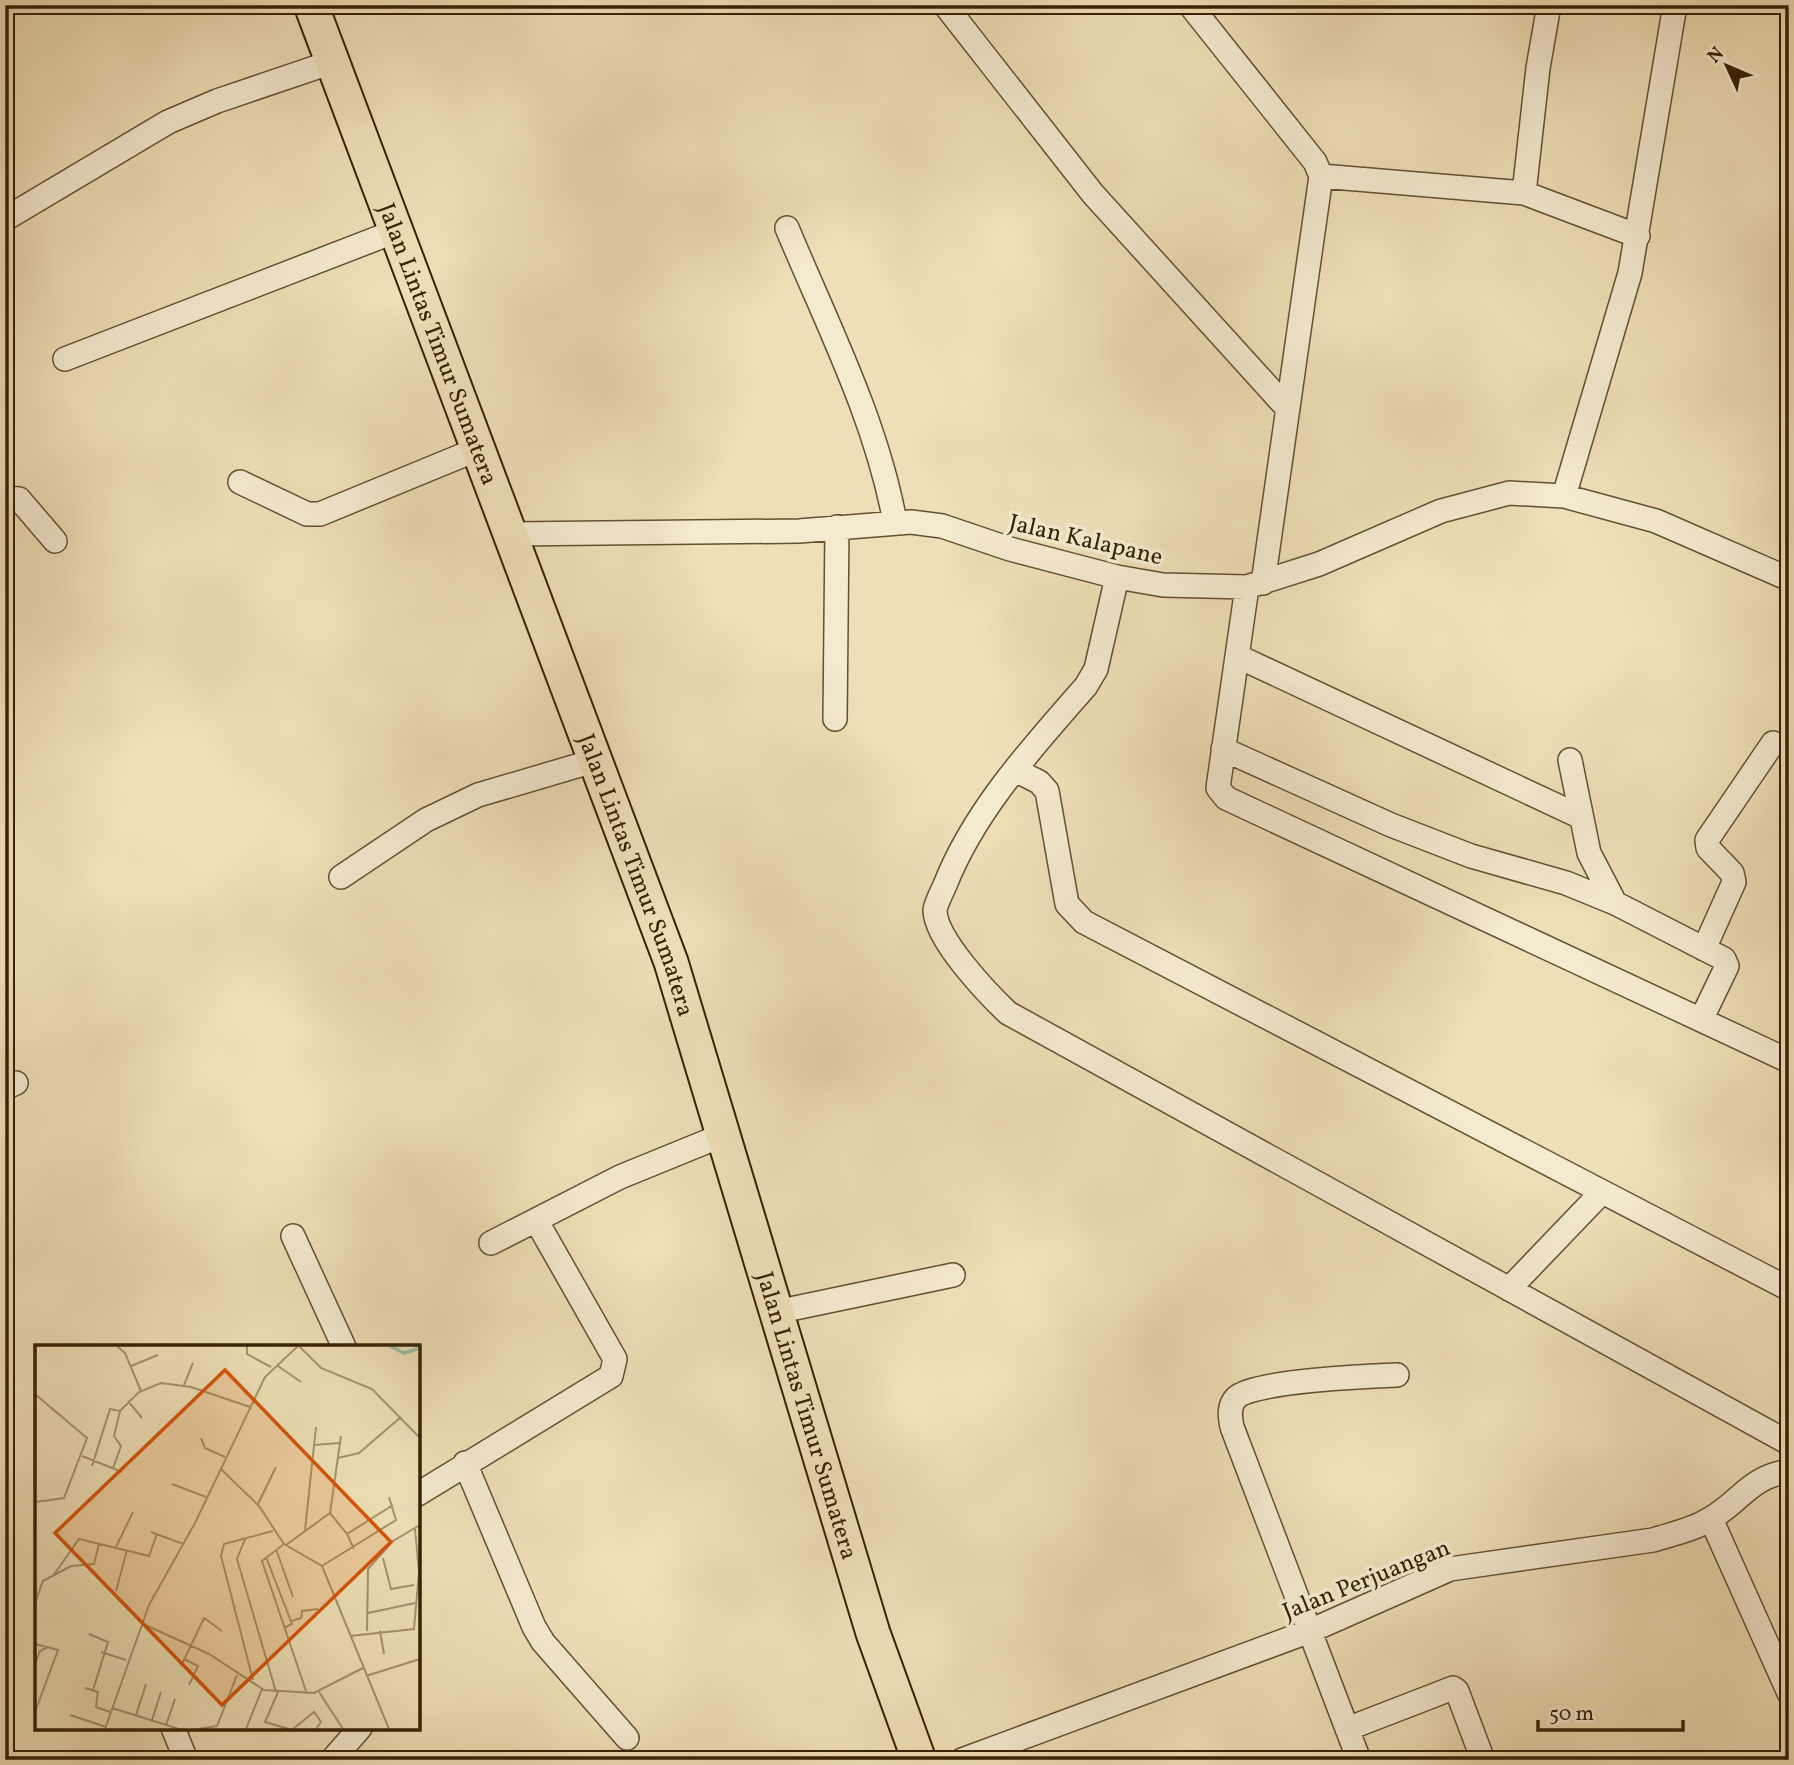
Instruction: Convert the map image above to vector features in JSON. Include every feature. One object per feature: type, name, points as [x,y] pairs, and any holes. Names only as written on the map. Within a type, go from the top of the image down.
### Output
[{"type":"highway","name":"Jalan Lintas Timur Sumatera","points":[[311,5],[671,961],[873,1633],[919,1760]]},
{"type":"street","points":[[945,5],[1093,194],[1209,326],[1287,409]]},
{"type":"street","points":[[1190,5],[1315,162],[1321,176],[1287,409],[1255,585],[1237,656],[1218,788],[1226,798],[1789,1061]]},
{"type":"street","points":[[1524,193],[1538,68],[1549,5]]},
{"type":"street","points":[[1564,496],[1630,273],[1675,5]]},
{"type":"street","points":[[5,219],[168,122],[332,62]]},
{"type":"street","points":[[1321,176],[1524,193],[1638,236]]},
{"type":"street","points":[[787,228],[871,430],[886,475],[895,522]]},
{"type":"street","points":[[65,359],[396,231]]},
{"type":"street","points":[[240,482],[307,514],[320,514],[478,449]]},
{"type":"street","name":"Jalan Kalapane","points":[[511,534],[799,531],[895,522],[942,526],[1010,549],[1117,577],[1163,585],[1255,585],[1319,564],[1441,511],[1509,493],[1564,496],[1656,521],[1789,579]]},
{"type":"street","points":[[5,498],[19,499],[55,541]]},
{"type":"street","points":[[835,719],[837,527]]},
{"type":"street","points":[[1117,577],[1096,669],[1086,686],[987,806],[951,869],[935,909],[940,929],[984,991],[1008,1013],[1789,1443]]},
{"type":"street","points":[[1237,656],[1581,817]]},
{"type":"street","points":[[1704,949],[1734,882],[1732,873],[1708,848],[1707,840],[1773,743]]},
{"type":"street","points":[[1223,749],[1391,825],[1471,856],[1566,883],[1615,903],[1727,962],[1702,1020]]},
{"type":"street","points":[[341,877],[426,820],[478,795],[597,760]]},
{"type":"street","points":[[1570,760],[1588,852],[1615,903]]},
{"type":"street","points":[[1015,770],[1039,782],[1047,791],[1067,904],[1084,922],[1789,1289]]},
{"type":"street","points":[[491,1243],[620,1177],[723,1135]]},
{"type":"street","points":[[1509,1289],[1602,1192]]},
{"type":"street","points":[[420,1493],[611,1376],[615,1359],[536,1220]]},
{"type":"street","points":[[293,1236],[343,1345]]},
{"type":"street","points":[[776,1312],[953,1275]]},
{"type":"street","points":[[1359,1760],[1232,1427],[1230,1409],[1238,1396],[1254,1390],[1332,1377],[1397,1375]]},
{"type":"street","points":[[465,1463],[534,1627],[543,1642],[627,1738]]},
{"type":"street","name":"Jalan Perjuangan","points":[[962,1760],[1310,1631],[1450,1569],[1653,1540],[1711,1519],[1756,1481],[1789,1471]]},
{"type":"street","points":[[1711,1519],[1789,1693]]},
{"type":"street","points":[[1347,1729],[1453,1688],[1457,1691],[1483,1760]]},
{"type":"street","points":[[174,1730],[186,1760]]},
{"type":"street","points":[[331,1760],[358,1730]]}]
